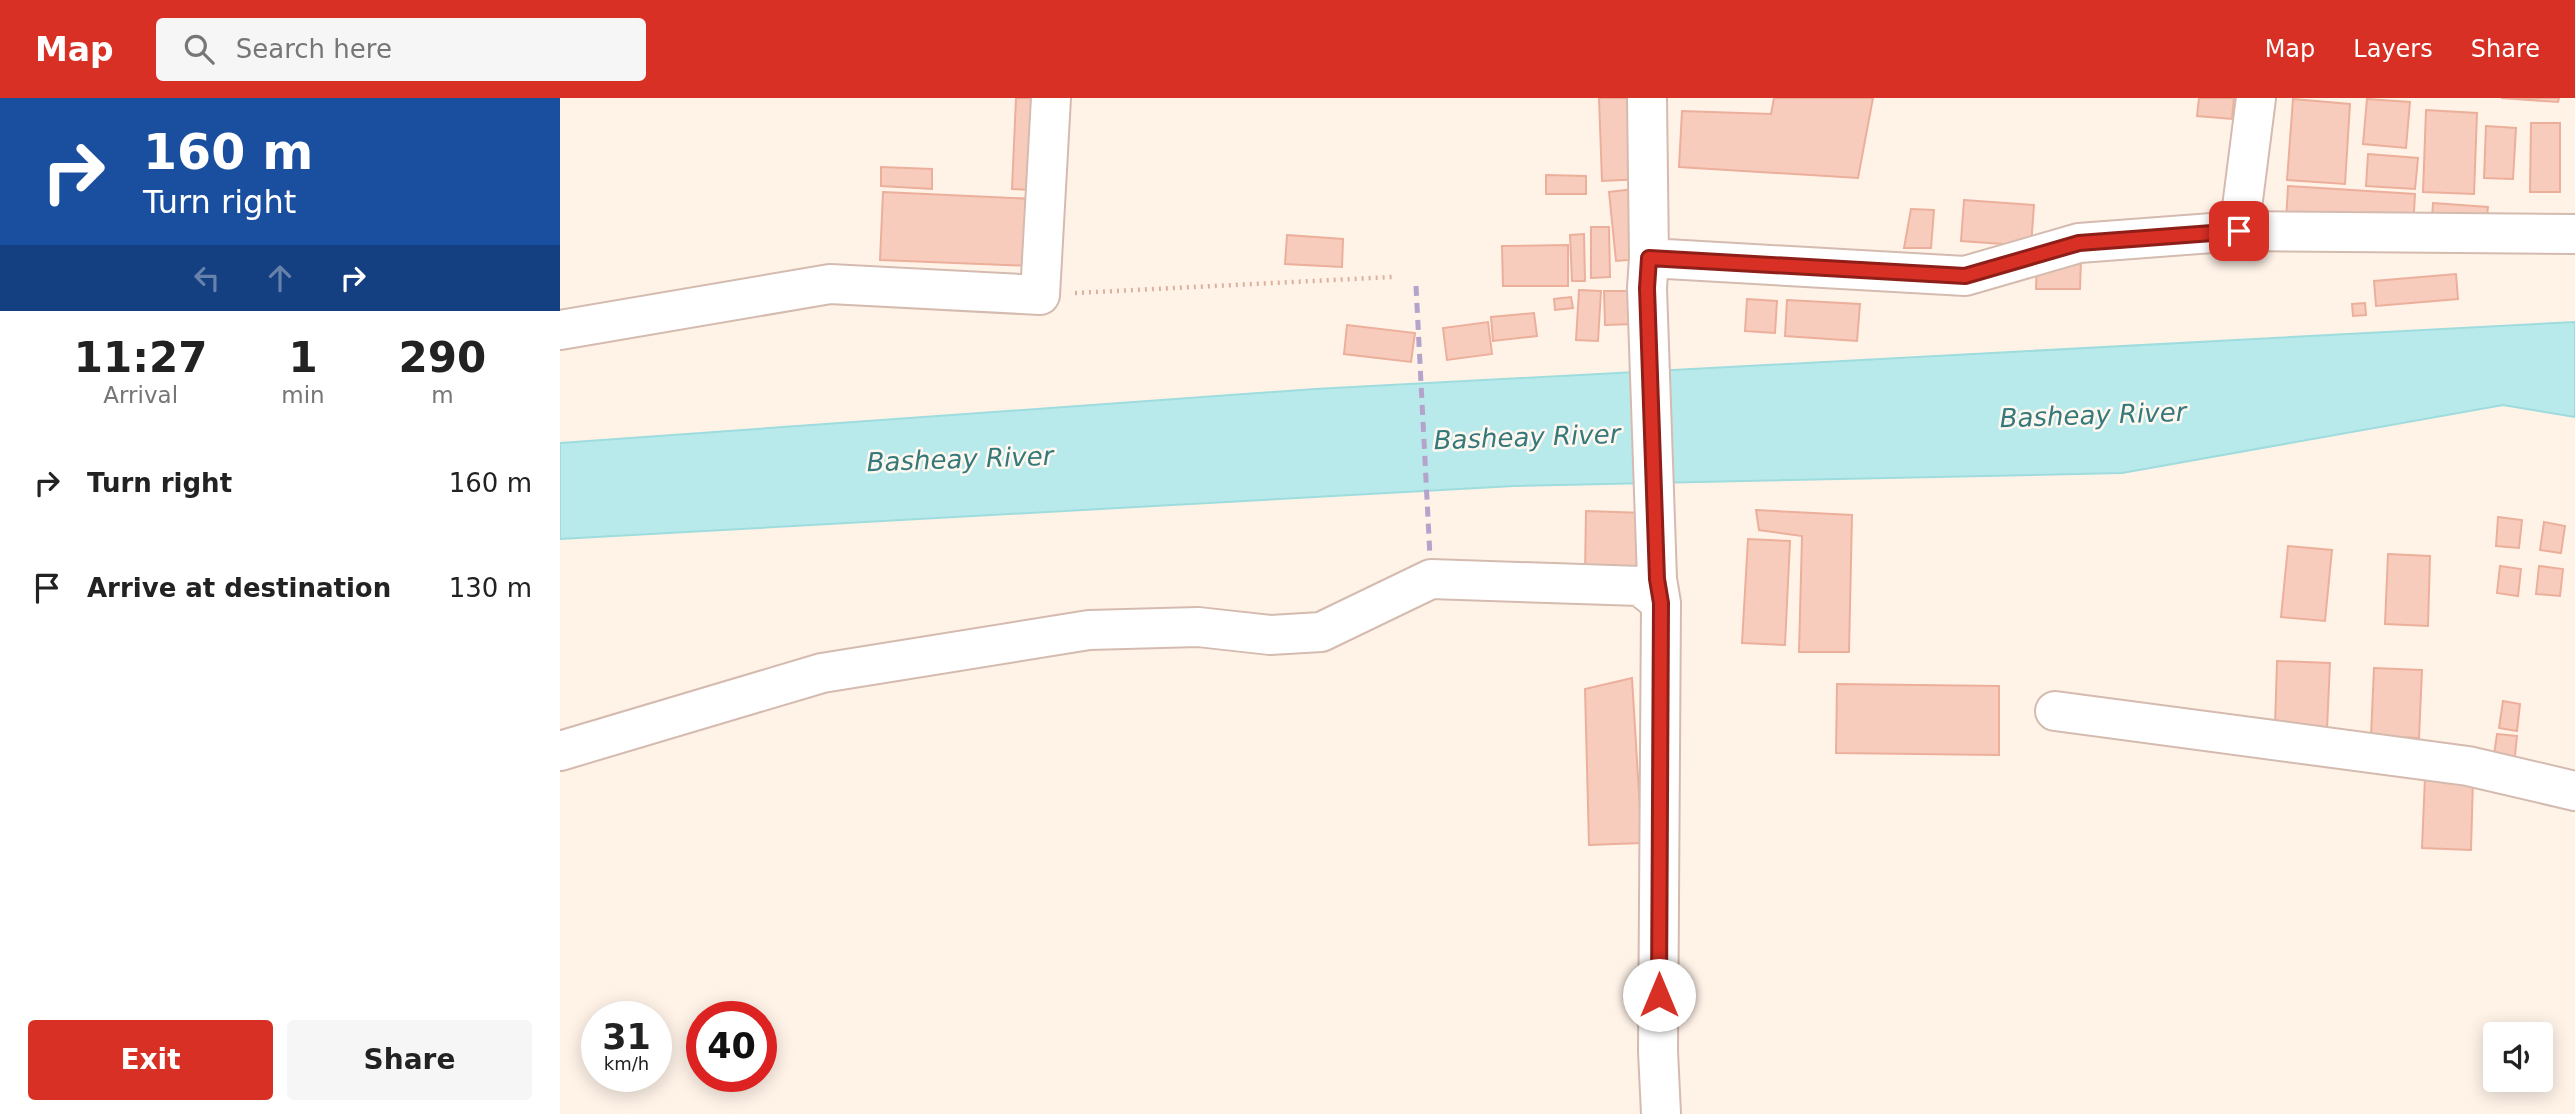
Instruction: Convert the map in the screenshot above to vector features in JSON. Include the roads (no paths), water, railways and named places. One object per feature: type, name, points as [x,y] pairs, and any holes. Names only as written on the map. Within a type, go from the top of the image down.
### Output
[{"type":"street","points":[[560,330],[830,284],[1040,295],[1051,98]]},
{"type":"street","points":[[1647,98],[1648,273],[1659,591],[1658,1051],[1661,1114]]},
{"type":"street","points":[[2239,231],[2256,98]]},
{"type":"street","points":[[1648,273],[1965,276],[2079,243],[2239,231],[2575,234]]},
{"type":"street","points":[[560,751],[822,673],[1089,630],[1198,627],[1269,635],[1321,632],[1431,579],[1640,586],[1659,591]]},
{"type":"street","points":[[2055,710],[2468,766],[2575,791]]},
{"type":"water","name":"Basheay River","points":[[2575,322],[2575,417],[2503,405],[2122,473],[1514,486],[560,539],[560,443],[1315,389]]},
{"type":"railway","points":[[1416,286],[1430,557]]}]
